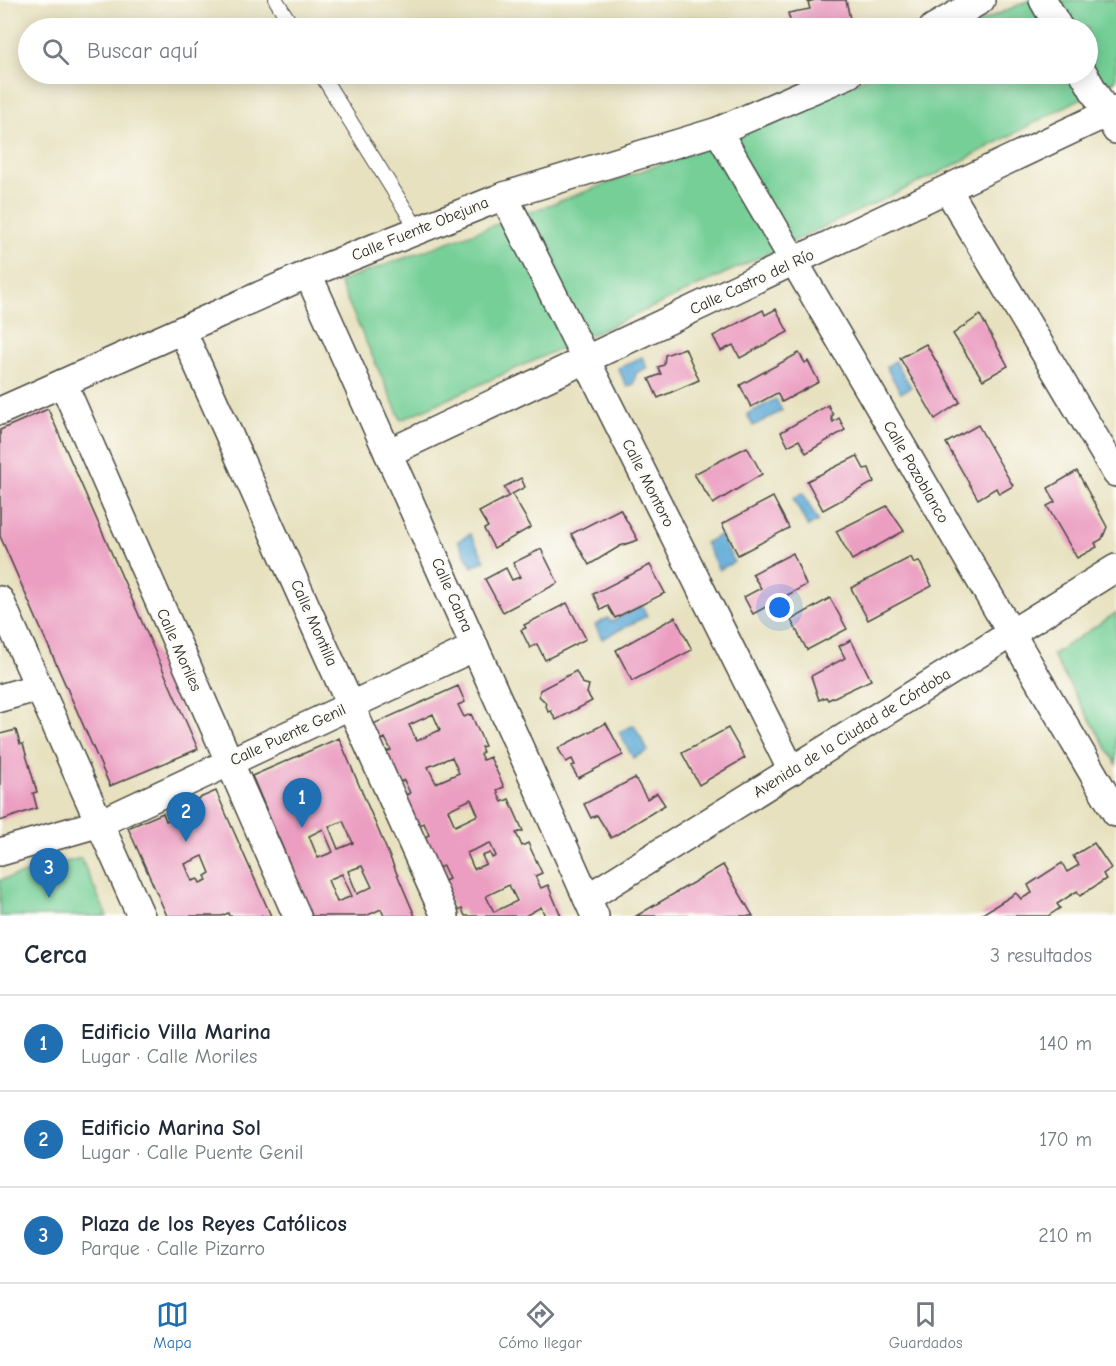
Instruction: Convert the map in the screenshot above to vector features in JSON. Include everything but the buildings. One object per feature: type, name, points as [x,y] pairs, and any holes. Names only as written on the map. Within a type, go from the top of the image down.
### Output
[{"type":"street","points":[[950,18],[981,0]]},
{"type":"street","points":[[1043,0],[1053,18]]},
{"type":"street","name":"Calle Fuente Obejuna","points":[[0,411],[308,274],[418,230],[504,196],[717,131],[826,84]]},
{"type":"street","points":[[1091,84],[1113,118]]},
{"type":"street","name":"Calle Castro del Río","points":[[388,453],[948,190],[1113,118]]},
{"type":"street","name":"Calle Pozoblanco","points":[[717,131],[1116,813]]},
{"type":"street","points":[[948,190],[1116,473]]},
{"type":"street","name":"Calle Montoro","points":[[504,196],[792,771]]},
{"type":"street","name":"Calle Cabra","points":[[308,274],[591,907]]},
{"type":"street","name":"Calle Montilla","points":[[182,330],[445,916]]},
{"type":"street","name":"Calle Moriles","points":[[63,383],[297,916]]},
{"type":"street","name":"Avenida de la Ciudad de Córdoba","points":[[591,907],[792,771],[1116,568]]},
{"type":"street","points":[[0,600],[141,916]]},
{"type":"street","name":"Calle Puente Genil","points":[[0,852],[100,823],[475,647]]},
{"type":"street","points":[[0,699],[39,687]]},
{"type":"lane","points":[[276,0],[287,18]]},
{"type":"lane","points":[[327,84],[418,230]]},
{"type":"green space","points":[[1029,0],[1116,0],[1116,80],[939,173],[666,301],[401,420],[339,282],[748,132],[851,84],[1098,84],[1098,18],[990,18]]},
{"type":"green space","points":[[1116,613],[1116,764],[1052,655]]},
{"type":"green space","points":[[81,858],[107,916],[0,916],[0,880]]},
{"type":"water","points":[[642,357],[647,368],[636,373],[634,384],[627,387],[618,368]]},
{"type":"water","points":[[895,361],[911,387],[901,393],[886,367]]},
{"type":"water","points":[[776,399],[782,411],[753,426],[747,414]]},
{"type":"water","points":[[803,493],[818,521],[808,527],[793,498]]},
{"type":"water","points":[[470,534],[485,560],[472,567],[458,541]]},
{"type":"water","points":[[720,535],[734,562],[719,570],[705,543]]},
{"type":"water","points":[[642,606],[647,616],[602,639],[595,625],[608,618],[611,622]]},
{"type":"water","points":[[634,725],[648,751],[633,758],[619,732]]},
{"type":"place","name":"Edificio Villa Marina","points":[[302,828]]},
{"type":"place","name":"Edificio Marina Sol","points":[[186,842]]},
{"type":"place","name":"Plaza de los Reyes Católicos","points":[[49,898]]}]
